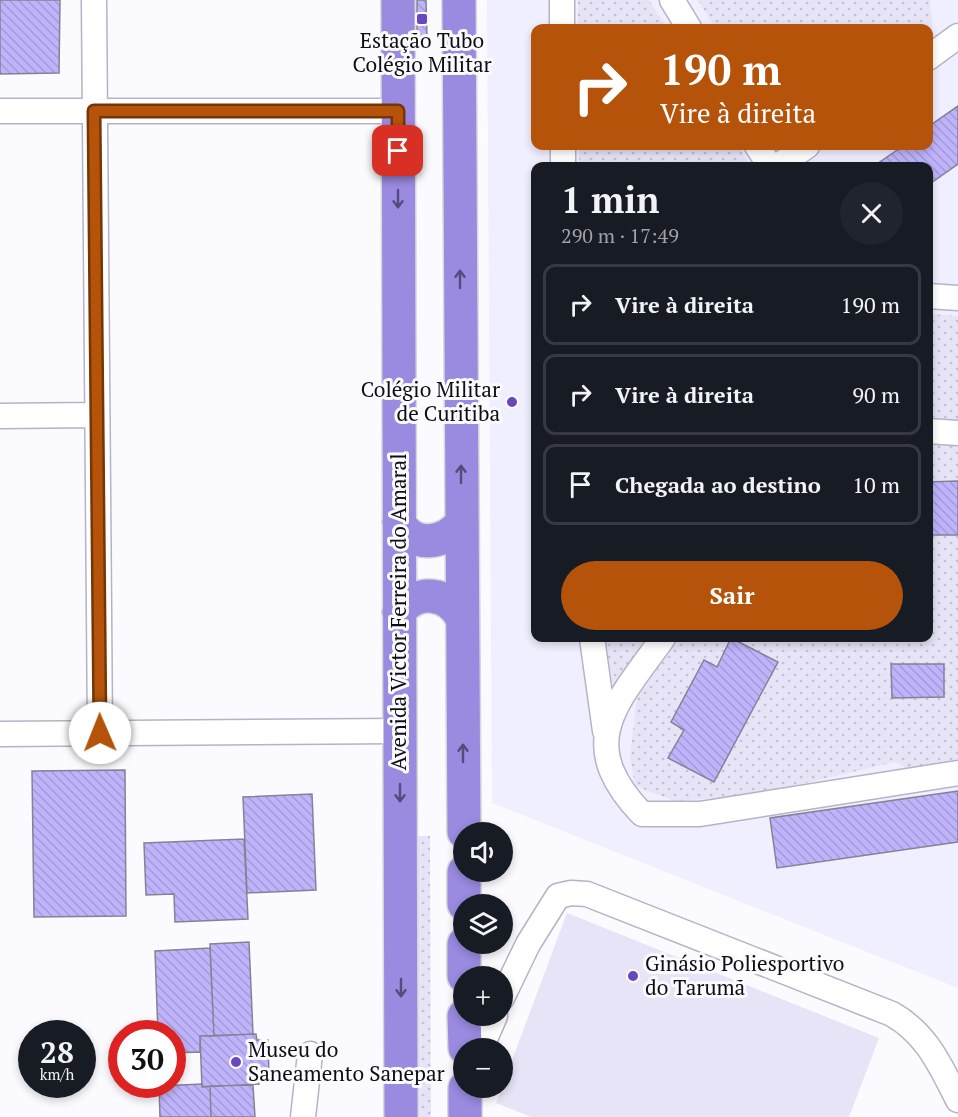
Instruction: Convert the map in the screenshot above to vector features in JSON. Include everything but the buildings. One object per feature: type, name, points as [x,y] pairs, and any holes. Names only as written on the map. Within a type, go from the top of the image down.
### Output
[{"type":"highway","name":"Avenida Victor Ferreira do Amaral","points":[[398,0],[401,1117]]},
{"type":"highway","points":[[459,0],[464,822]]},
{"type":"highway","points":[[399,522],[409,534],[428,541],[448,536],[462,522]]},
{"type":"highway","points":[[399,612],[413,599],[432,596],[450,602],[462,618]]},
{"type":"highway","points":[[465,1098],[465,1117]]},
{"type":"street","points":[[93,0],[95,415],[100,733]]},
{"type":"street","points":[[562,0],[562,24]]},
{"type":"street","points":[[672,0],[687,24]]},
{"type":"street","points":[[933,54],[958,36]]},
{"type":"street","points":[[0,111],[398,111]]},
{"type":"street","points":[[784,162],[801,150]]},
{"type":"street","points":[[933,296],[958,298]]},
{"type":"street","points":[[0,416],[95,415]]},
{"type":"street","points":[[933,431],[958,433]]},
{"type":"street","points":[[593,642],[607,756],[621,791],[642,814],[700,814],[958,773]]},
{"type":"street","points":[[605,731],[620,700],[660,642]]},
{"type":"street","points":[[0,734],[400,731]]},
{"type":"street","points":[[513,975],[528,944],[558,896],[571,892],[587,894],[892,1014],[916,1030],[931,1047],[958,1101]]},
{"type":"street","points":[[303,1117],[310,1054]]},
{"type":"shaded area","name":"Colégio Militar de Curitiba","points":[[487,0],[958,0],[958,988],[492,803]]},
{"type":"shaded area","points":[[578,0],[649,0],[664,24],[578,24]]},
{"type":"shaded area","points":[[698,0],[930,0],[932,24],[713,24]]},
{"type":"shaded area","points":[[579,150],[740,150],[748,162],[579,162]]},
{"type":"shaded area","points":[[933,314],[958,316],[958,420],[933,417]]},
{"type":"shaded area","points":[[933,440],[958,443],[958,763],[908,769],[895,762],[755,795],[675,801],[635,786],[630,756],[637,696],[677,642],[933,642]]},
{"type":"shaded area","points":[[606,642],[643,642],[613,686]]},
{"type":"shaded area","points":[[417,836],[430,836],[431,1117],[415,1117]]},
{"type":"shaded area","name":"Ginásio Poliesportivo do Tarumã","points":[[567,913],[879,1038],[849,1117],[531,1117],[496,1103],[498,1098],[513,1098],[513,1058]]},
{"type":"place","name":"Estação Tubo Colégio Militar","points":[[422,19]]},
{"type":"place","name":"Colégio Militar de Curitiba","points":[[512,402]]},
{"type":"place","name":"Ginásio Poliesportivo do Tarumã","points":[[633,976]]},
{"type":"place","name":"Museu do Saneamento Sanepar","points":[[236,1062]]},
{"type":"route","points":[[100,733],[95,415],[94,111],[398,111],[398,151]]}]
